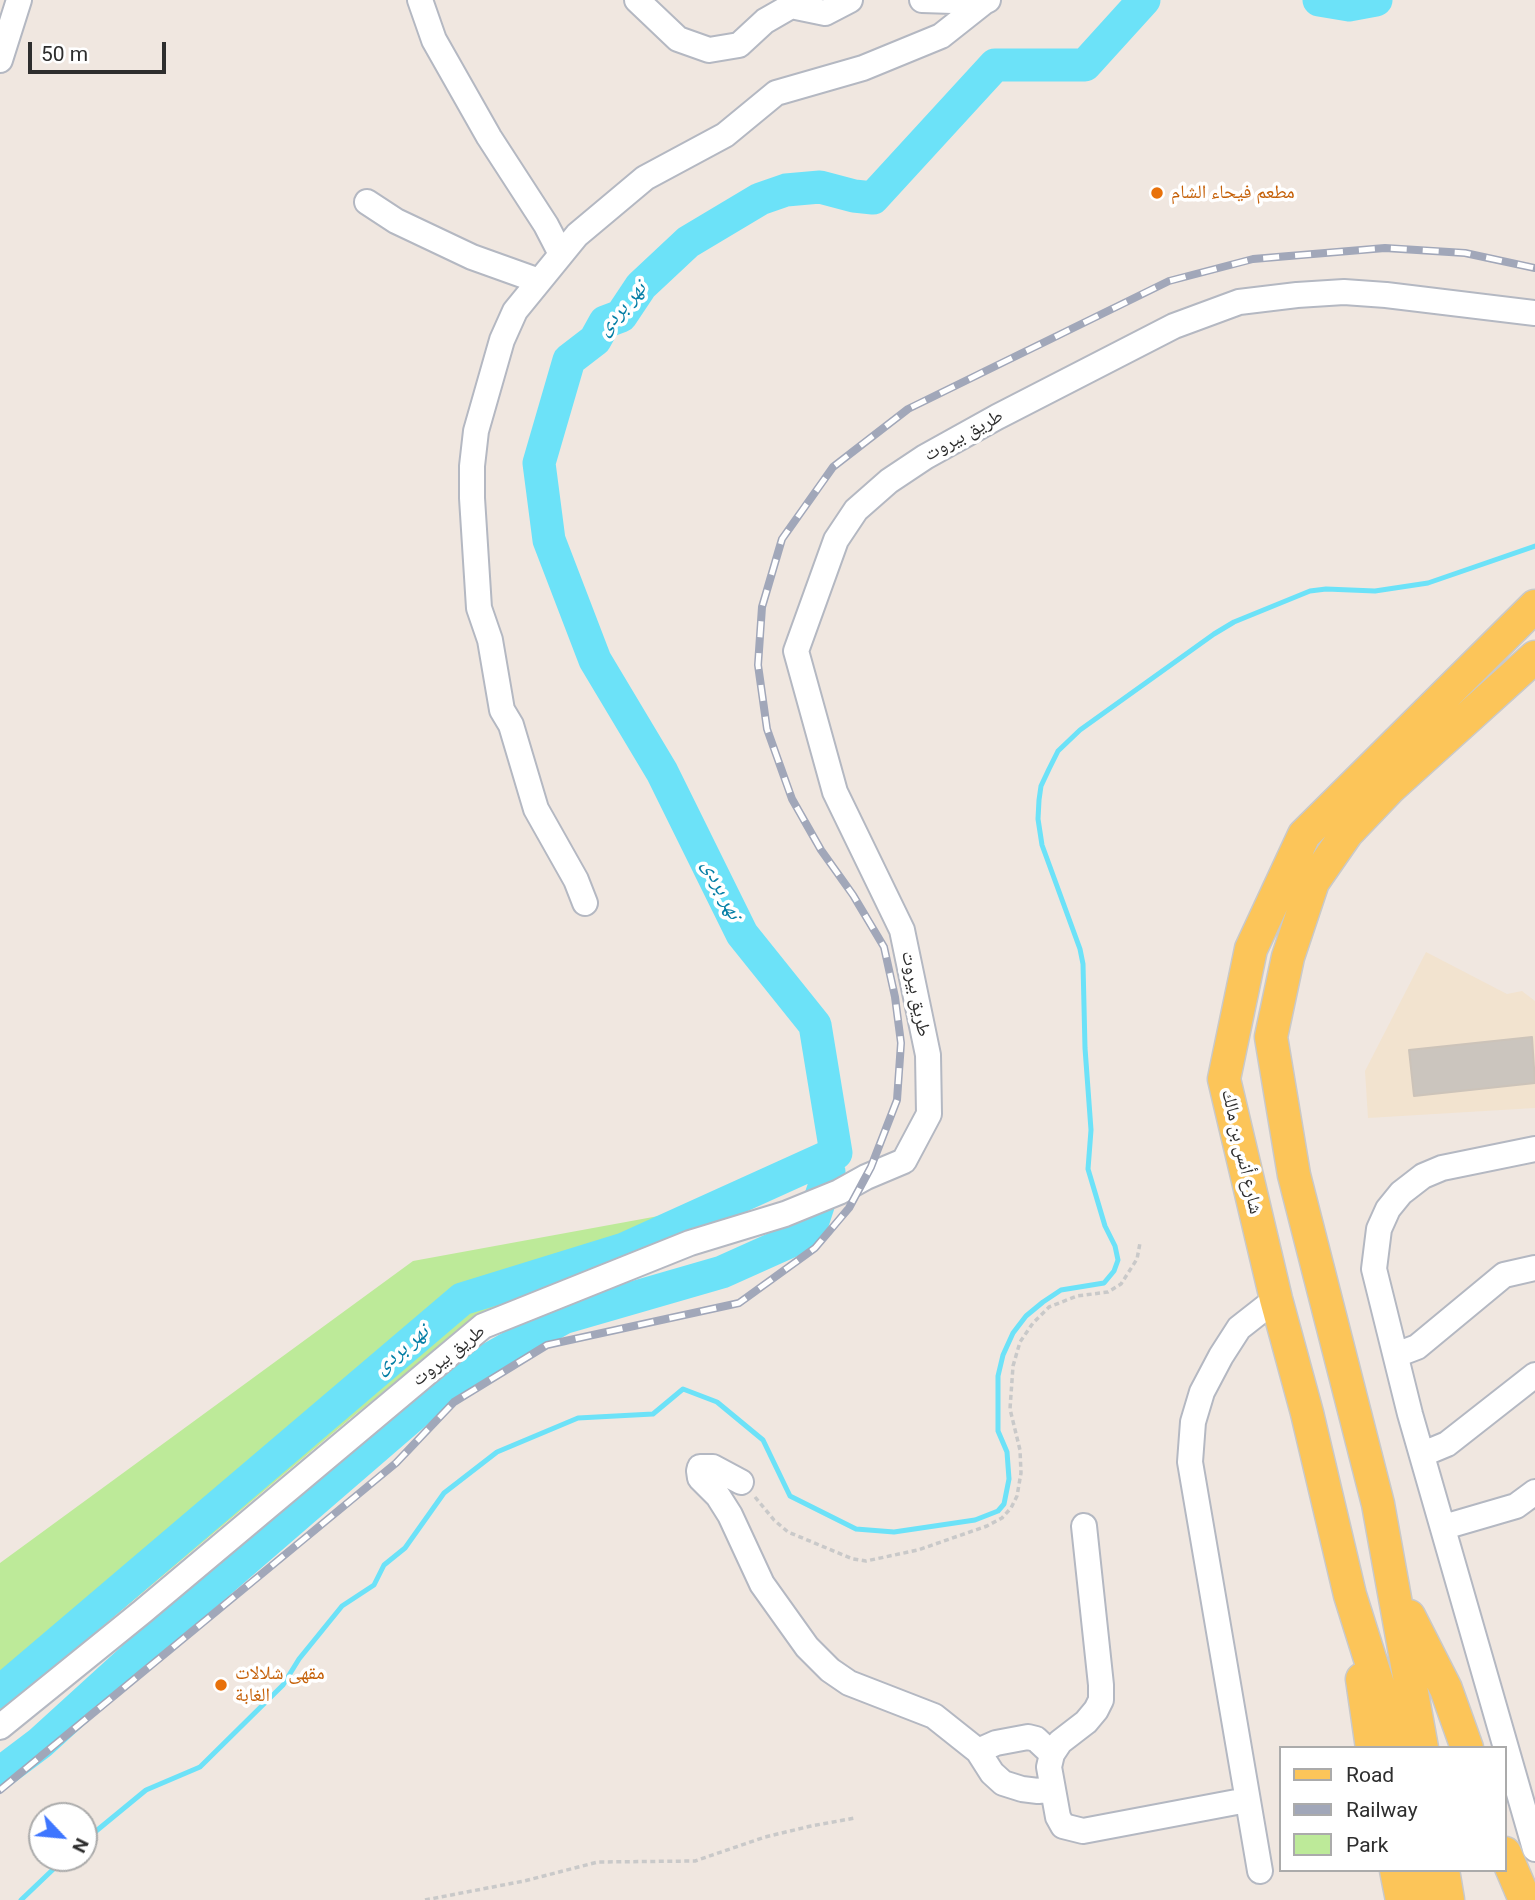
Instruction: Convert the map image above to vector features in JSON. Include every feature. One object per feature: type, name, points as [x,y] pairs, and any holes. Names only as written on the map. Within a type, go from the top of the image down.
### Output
[{"type":"main road","name":"شارع أنس بن مالك","points":[[1397,1746],[1350,1595],[1224,1079],[1251,949],[1304,835],[1525,617]]},
{"type":"main road","points":[[1422,1746],[1378,1503],[1294,1175],[1271,1037],[1287,957],[1313,882],[1348,833],[1391,787],[1535,656]]},
{"type":"main road","points":[[1394,1586],[1446,1689],[1466,1746]]},
{"type":"main road","points":[[1350,1595],[1372,1746]]},
{"type":"main road","points":[[1507,1858],[1525,1900]]},
{"type":"main road","points":[[1396,1872],[1402,1900]]},
{"type":"main road","points":[[1420,1872],[1425,1900]]},
{"type":"main road","points":[[1443,1872],[1448,1900]]},
{"type":"street","points":[[0,61],[19,0]]},
{"type":"street","points":[[420,0],[434,40],[489,137],[540,215],[561,254]]},
{"type":"street","points":[[636,0],[678,39],[709,50],[739,44],[765,20],[792,6],[825,13],[850,0]]},
{"type":"street","points":[[922,0],[986,1]]},
{"type":"street","points":[[585,902],[576,880],[536,809],[511,725],[502,710],[490,640],[479,608],[472,466],[476,431],[502,340],[515,311],[577,235],[645,178],[724,135],[776,93],[863,68],[941,36],[986,1]]},
{"type":"street","points":[[367,202],[396,221],[472,257],[539,281]]},
{"type":"street","name":"طريق بيروت","points":[[0,1727],[142,1612],[483,1326],[690,1243],[785,1214],[904,1161],[929,1114],[928,1055],[902,930],[835,792],[796,651],[836,540],[856,510],[889,481],[925,457],[997,417],[1174,326],[1239,302],[1344,292],[1535,313]]},
{"type":"street","points":[[1525,617],[1535,656]]},
{"type":"street","points":[[1506,1746],[1410,1414],[1374,1269],[1379,1229],[1388,1209],[1401,1193],[1423,1176],[1443,1168],[1535,1149]]},
{"type":"street","points":[[1396,1355],[1417,1347],[1504,1275],[1535,1269]]},
{"type":"street","points":[[1259,1871],[1190,1462],[1191,1441],[1202,1392],[1239,1328],[1276,1299]]},
{"type":"street","points":[[1423,1454],[1447,1444],[1535,1375]]},
{"type":"street","points":[[741,1482],[713,1467],[700,1467],[700,1478],[718,1496],[730,1515],[762,1584],[807,1647],[830,1670],[849,1684],[934,1716],[978,1751],[992,1773],[1003,1783],[1038,1791],[1053,1789]]},
{"type":"street","points":[[1444,1527],[1516,1506],[1535,1492]]},
{"type":"street","points":[[1084,1526],[1101,1700],[1086,1722],[1060,1742],[1052,1754],[1049,1767],[1058,1817],[1063,1826],[1083,1831],[1247,1800]]},
{"type":"street","points":[[978,1751],[1028,1737],[1036,1739],[1052,1754]]},
{"type":"street","points":[[1507,1750],[1535,1849]]},
{"type":"path","points":[[741,1482],[788,1532],[853,1559],[866,1561],[918,1550],[1002,1518],[1017,1496],[1021,1474],[1020,1450],[1010,1409],[1013,1366],[1020,1342],[1033,1323],[1049,1307],[1077,1296],[1108,1292],[1121,1284],[1131,1272],[1140,1243]]},
{"type":"path","points":[[425,1900],[524,1881],[598,1862],[695,1861],[765,1838],[855,1818]]},
{"type":"shaded area","points":[[1426,952],[1507,994],[1522,991],[1535,1001],[1535,1108],[1368,1118],[1365,1071]]},
{"type":"green space","points":[[724,1204],[586,1262],[476,1317],[351,1418],[0,1712],[0,1563],[413,1261]]},
{"type":"building","points":[[1532,1037],[1535,1083],[1414,1096],[1409,1050]]},
{"type":"waterway","name":"نهر بردى","points":[[0,1692],[462,1299],[624,1249],[836,1153],[815,1025],[742,934],[662,772],[595,660],[549,540],[539,463],[569,360],[595,340],[605,322],[621,316],[641,286],[688,242],[760,199],[786,190],[820,187],[873,198],[995,65],[1085,65],[1144,0]]},
{"type":"waterway","name":"نهر بردى","points":[[1319,0],[1349,5],[1376,0]]},
{"type":"waterway","points":[[98,1829],[146,1790],[200,1767],[283,1685],[299,1659],[342,1606],[374,1585],[384,1565],[405,1548],[444,1493],[497,1452],[578,1418],[653,1414],[683,1389],[717,1402],[763,1440],[790,1496],[856,1529],[894,1532],[975,1520],[998,1511],[1004,1504],[1009,1479],[1007,1452],[998,1431],[998,1376],[1003,1355],[1013,1333],[1026,1316],[1061,1290],[1104,1283],[1114,1271],[1118,1260],[1088,1169],[1091,1130],[1083,964],[1042,845],[1038,819],[1041,786],[1058,751],[1080,730],[1234,622],[1310,591],[1375,591],[1428,583],[1535,546]]},
{"type":"waterway","points":[[0,1773],[40,1743],[163,1631],[456,1378],[563,1318],[722,1272],[809,1233],[829,1172]]},
{"type":"waterway","points":[[21,1900],[50,1872]]},
{"type":"railway","points":[[0,1790],[396,1463],[454,1402],[547,1345],[739,1303],[815,1248],[849,1208],[871,1167],[897,1100],[901,1043],[895,997],[884,947],[853,895],[821,850],[792,799],[767,729],[758,665],[762,607],[782,539],[833,467],[908,409],[1169,281],[1253,259],[1385,248],[1465,253],[1535,268]]},
{"type":"place","name":"مطعم فيحاء الشام","points":[[1157,193]]},
{"type":"place","name":"مقهى شلالات الغابة","points":[[221,1685]]}]
